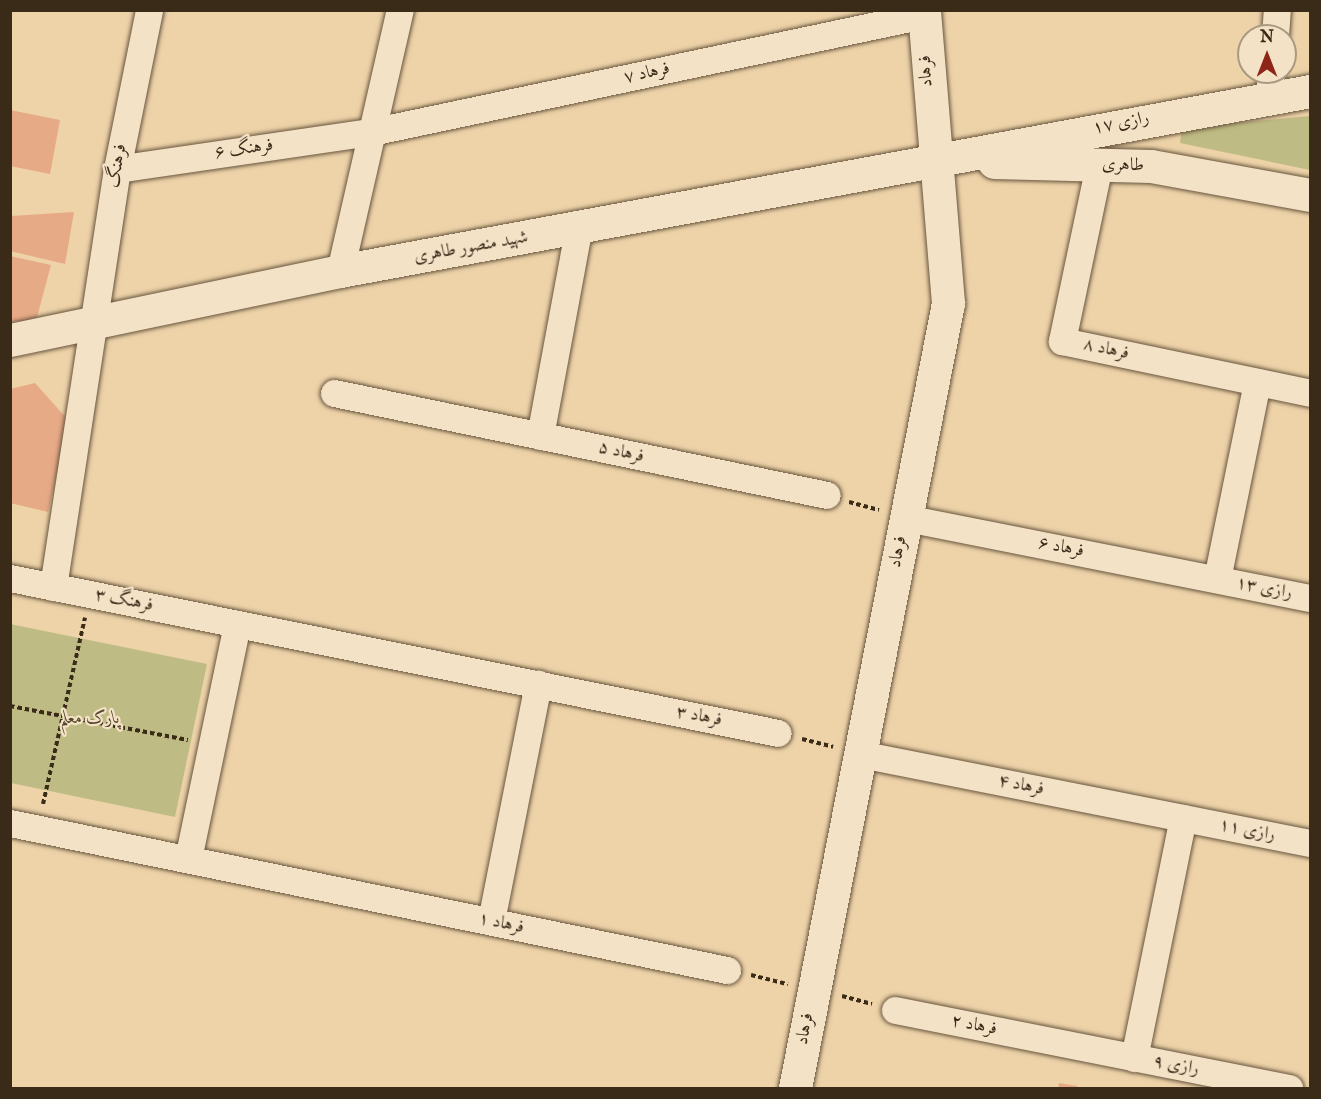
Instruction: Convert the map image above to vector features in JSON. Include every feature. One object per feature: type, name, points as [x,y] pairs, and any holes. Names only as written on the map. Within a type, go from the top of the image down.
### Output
[{"type":"street","name":"فرهنگ","points":[[53,587],[117,169],[149,10]]},
{"type":"street","points":[[340,271],[370,132],[400,10]]},
{"type":"street","name":"فرهاد ۷","points":[[370,132],[924,13]]},
{"type":"street","name":"فرهاد","points":[[795,1089],[948,303],[933,161],[924,13]]},
{"type":"street","name":"رازی ۱۷","points":[[933,161],[1270,84],[1311,91]]},
{"type":"street","name":"فرهنگ ۶","points":[[117,169],[370,132]]},
{"type":"street","name":"طاهری","points":[[933,161],[1151,166],[1311,195]]},
{"type":"street","name":"شهید منصور طاهری","points":[[10,340],[340,271],[578,230],[933,161]]},
{"type":"street","name":"فرهاد ۸","points":[[1099,165],[1062,341],[1257,382]]},
{"type":"street","points":[[540,436],[578,230]]},
{"type":"street","points":[[1216,579],[1257,382],[1311,393]]},
{"type":"street","name":"فرهاد ۵","points":[[334,393],[827,495]]},
{"type":"street","name":"فرهاد ۶","points":[[906,518],[1216,579]]},
{"type":"street","name":"فرهنگ ۳","points":[[10,578],[538,684]]},
{"type":"street","name":"رازی ۱۳","points":[[1216,579],[1311,598]]},
{"type":"street","points":[[188,859],[237,624]]},
{"type":"street","points":[[491,921],[538,684]]},
{"type":"street","name":"فرهاد ۳","points":[[538,684],[778,733]]},
{"type":"street","name":"فرهاد ۴","points":[[860,754],[1183,818]]},
{"type":"street","points":[[1134,1058],[1183,818]]},
{"type":"street","name":"رازی ۱۱","points":[[1183,818],[1311,843]]},
{"type":"street","name":"فرهاد ۱","points":[[10,823],[727,970]]},
{"type":"street","name":"فرهاد ۲","points":[[895,1010],[1134,1058]]},
{"type":"street","name":"رازی ۹","points":[[1134,1058],[1289,1089]]},
{"type":"path","points":[[827,495],[906,518]]},
{"type":"path","points":[[38,829],[90,594]]},
{"type":"path","points":[[10,706],[212,745]]},
{"type":"path","points":[[778,733],[860,754]]},
{"type":"path","points":[[727,970],[895,1010]]},
{"type":"green space","points":[[1310,116],[1310,170],[1180,143],[1182,128]]},
{"type":"green space","name":"پارک معلم","points":[[10,624],[207,664],[175,817],[11,783]]},
{"type":"building","points":[[10,110],[60,120],[50,174],[10,166]]},
{"type":"building","points":[[74,212],[65,264],[10,251],[11,216]]},
{"type":"building","points":[[10,256],[51,265],[36,321],[10,321]]},
{"type":"building","points":[[35,383],[69,421],[48,512],[10,503],[10,389]]},
{"type":"building","points":[[1059,1083],[1077,1086],[1077,1088],[1058,1088]]}]
